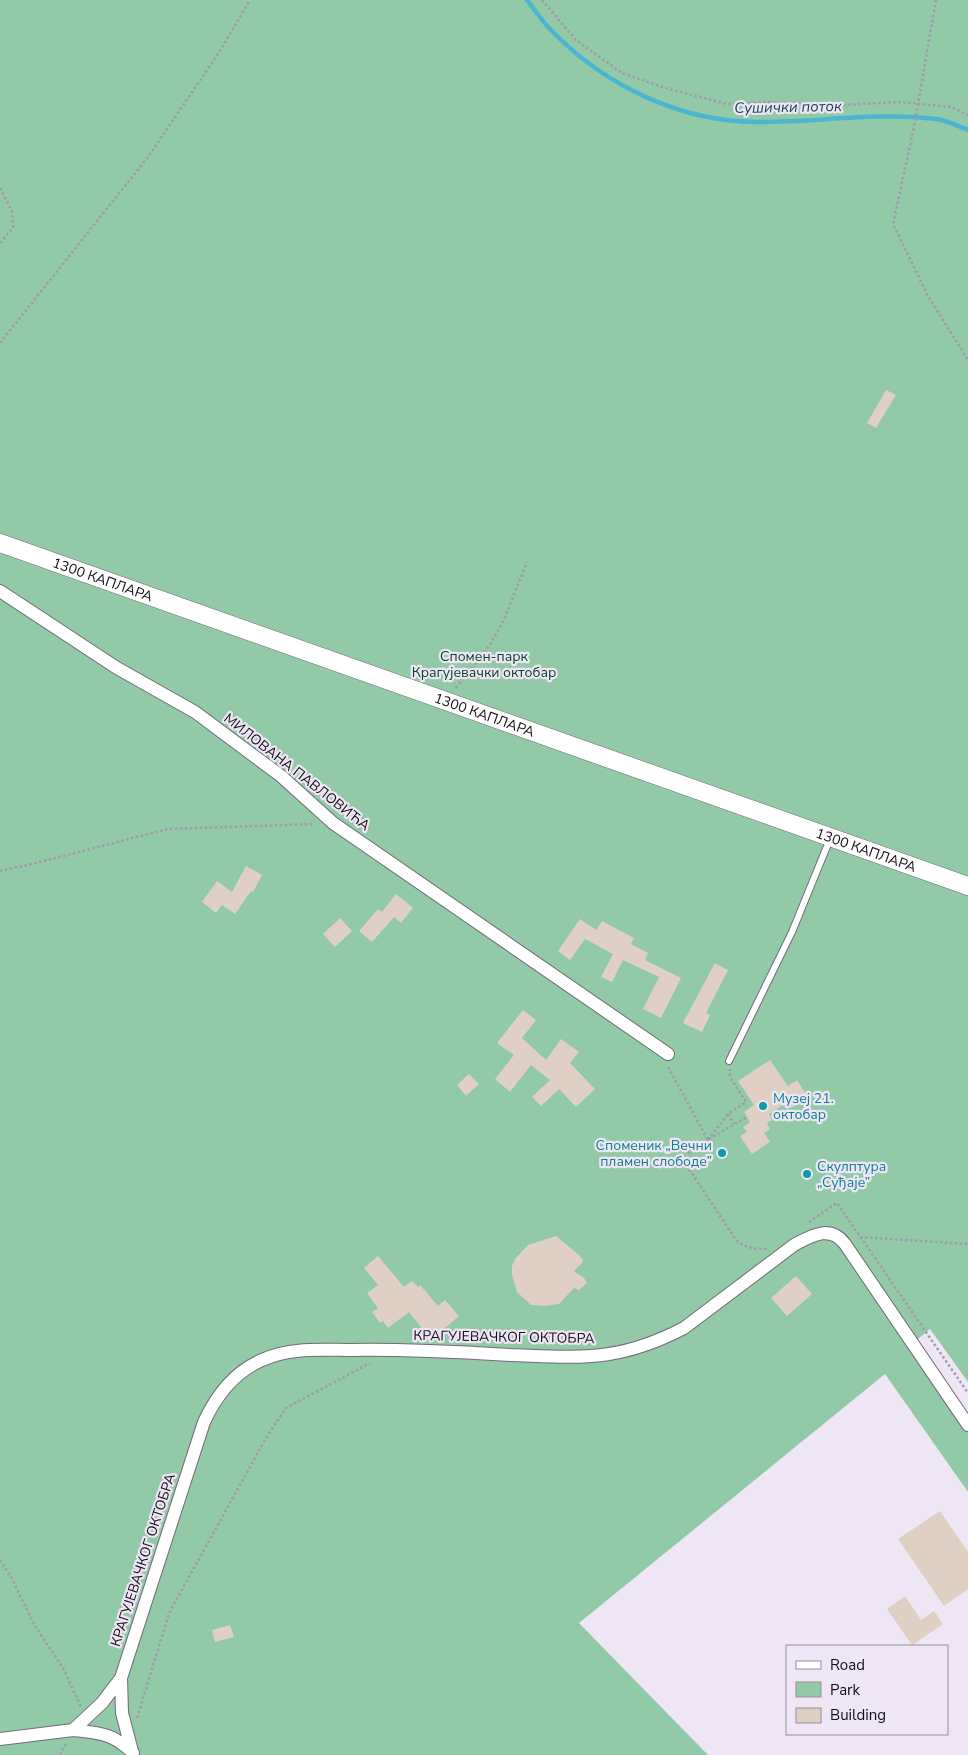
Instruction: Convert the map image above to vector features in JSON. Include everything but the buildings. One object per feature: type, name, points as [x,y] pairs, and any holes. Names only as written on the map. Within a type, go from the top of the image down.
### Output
[{"type":"main road","name":"1300 КАПЛАРА","points":[[0,542],[968,886]]},
{"type":"street","name":"МИЛОВАНА ПАВЛОВИЋА","points":[[0,592],[117,668],[195,712],[281,776],[333,824],[662,1050]]},
{"type":"street","name":"КРАГУЈЕВАЧКОГ ОКТОБРА","points":[[121,1678],[204,1422],[211,1406],[229,1383],[262,1359],[278,1354],[318,1350],[391,1349],[548,1356],[608,1354],[637,1347],[684,1328],[794,1246],[813,1235],[827,1232],[839,1236],[845,1244],[968,1426]]},
{"type":"street","points":[[73,1730],[106,1698],[121,1678]]},
{"type":"street","points":[[121,1678],[122,1713],[133,1754]]},
{"type":"street","points":[[0,1740],[73,1730],[102,1734],[114,1738],[122,1742],[133,1754]]},
{"type":"lane","points":[[729,1060],[792,932],[831,838]]},
{"type":"path","points":[[0,343],[148,157],[220,51],[250,0]]},
{"type":"path","points":[[542,0],[576,40],[622,73],[665,88],[727,104],[768,102],[841,105],[899,102],[951,106],[968,115]]},
{"type":"path","points":[[936,0],[914,128],[893,224],[928,296],[968,360]]},
{"type":"path","points":[[0,188],[12,211],[13,227],[0,244]]},
{"type":"path","points":[[445,701],[491,643],[504,620],[528,562]]},
{"type":"path","points":[[0,871],[168,828],[333,824]]},
{"type":"path","points":[[662,1050],[708,1140]]},
{"type":"path","points":[[708,1140],[728,1114],[746,1102],[730,1077],[729,1060]]},
{"type":"path","points":[[728,1114],[734,1124]]},
{"type":"path","points":[[747,1117],[681,1157],[736,1240],[745,1247],[755,1249],[773,1246]]},
{"type":"path","points":[[804,1226],[837,1203],[968,1392]]},
{"type":"path","points":[[860,1237],[968,1244]]},
{"type":"path","points":[[128,1736],[136,1722],[169,1613],[266,1438],[286,1408],[378,1359]]},
{"type":"path","points":[[0,1560],[35,1626],[63,1668],[86,1717]]},
{"type":"green space","name":"Спомен-парк Крагујевачки октобар","points":[[0,0],[968,0],[968,1382],[930,1329],[913,1343],[968,1420],[968,1492],[885,1374],[579,1623],[708,1755],[0,1755]]},
{"type":"waterway","name":"Сушички поток","points":[[527,0],[551,30],[595,68],[620,84],[674,108],[702,116],[732,121],[783,122],[870,117],[914,117],[940,120],[968,130]]},
{"type":"place","name":"Музеј 21. октобар","points":[[763,1106]]},
{"type":"place","name":"Споменик „Вечни пламен слободе”","points":[[722,1153]]},
{"type":"place","name":"Скулптура „Суђаје”","points":[[807,1174]]}]
